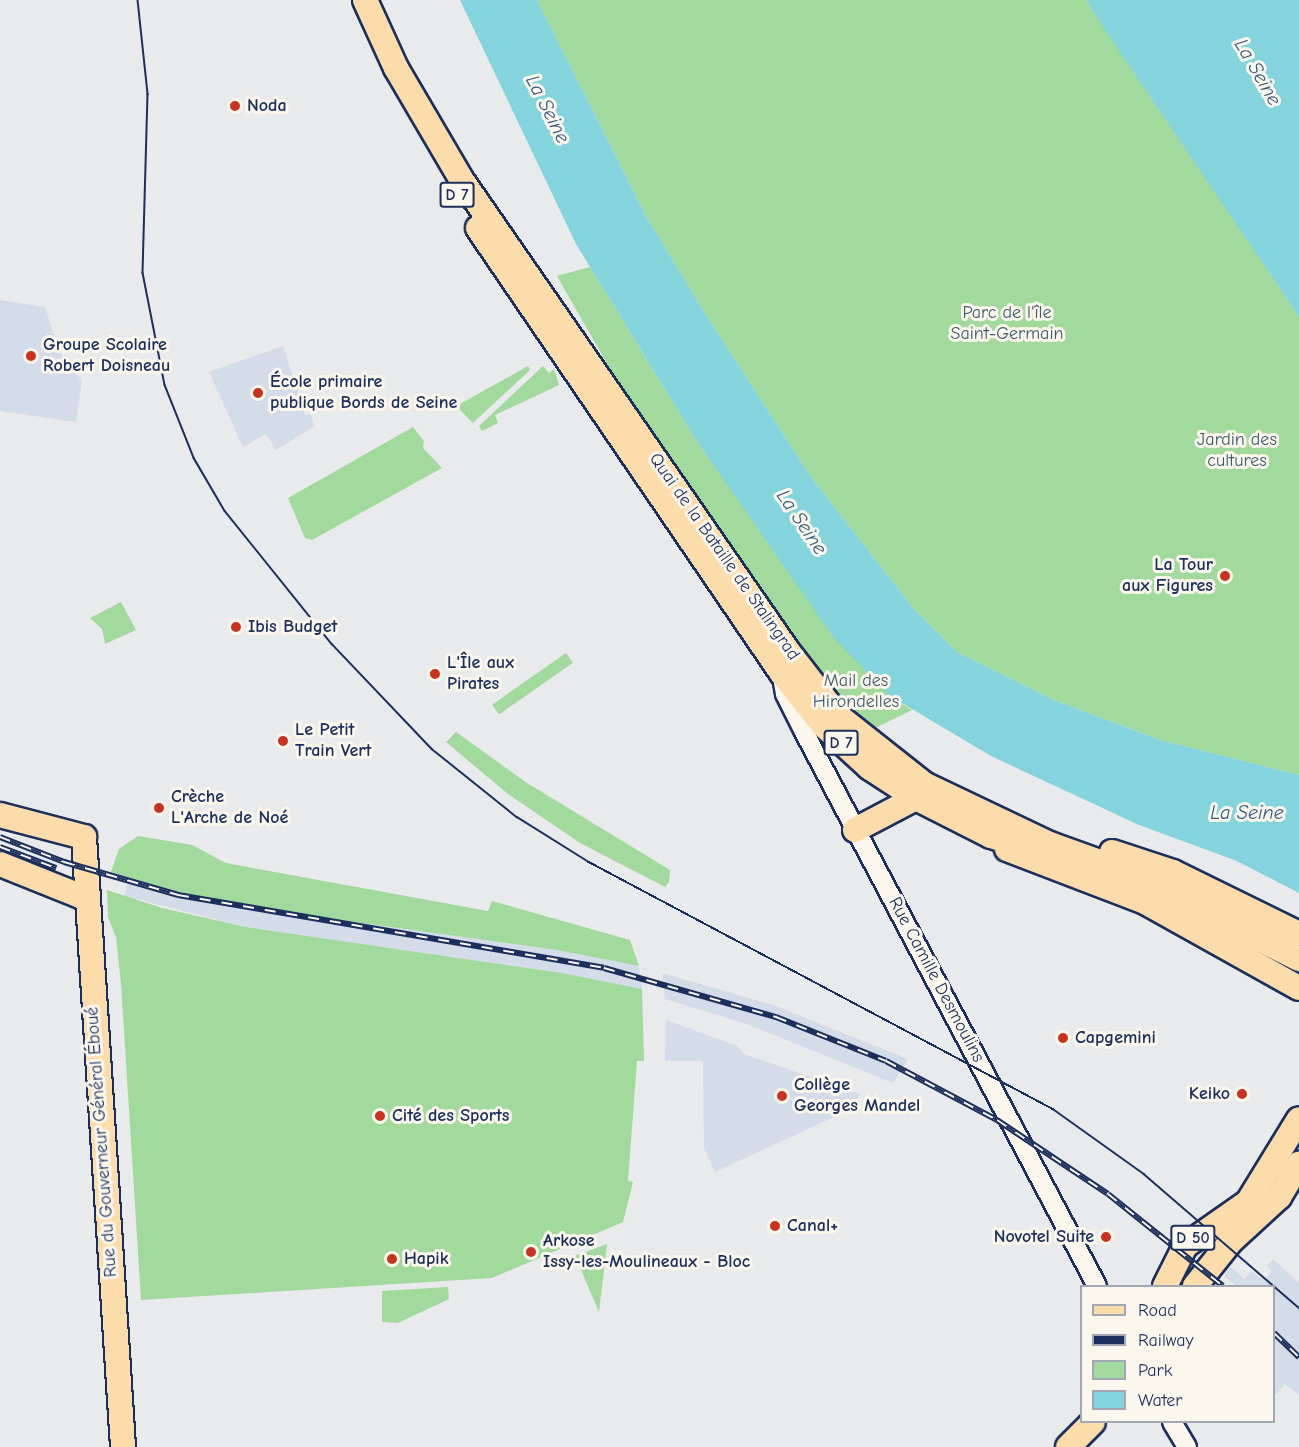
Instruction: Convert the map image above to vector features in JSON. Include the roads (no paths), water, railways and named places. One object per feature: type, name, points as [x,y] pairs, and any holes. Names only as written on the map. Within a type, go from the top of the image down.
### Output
[{"type":"main road","name":"Quai de la Bataille de Stalingrad","points":[[348,0],[455,192],[581,381],[781,672],[844,747],[916,798],[995,829]]},
{"type":"main road","name":"Quai de la Bataille de Stalingrad","points":[[365,0],[396,68],[461,179],[610,391],[787,650],[838,716],[924,784],[995,829]]},
{"type":"main road","points":[[584,355],[581,381],[610,391]]},
{"type":"main road","points":[[855,830],[916,798]]},
{"type":"main road","name":"Rue du Gouverneur Général Éboué","points":[[0,815],[84,837],[85,898],[123,1447]]},
{"type":"main road","points":[[995,829],[1173,872],[1299,934]]},
{"type":"main road","points":[[995,829],[1006,849],[1145,902],[1299,988]]},
{"type":"main road","name":"D 7","points":[[995,829],[1152,885],[1299,959]]},
{"type":"main road","points":[[0,864],[85,898]]},
{"type":"main road","name":"D 50","points":[[1166,1285],[1185,1246],[1248,1202],[1299,1119]]},
{"type":"main road","name":"D 50","points":[[1197,1285],[1230,1242],[1279,1197],[1299,1164]]},
{"type":"main road","points":[[1068,1447],[1092,1423]]},
{"type":"street","name":"Rue Camille Desmoulins","points":[[781,672],[785,694],[1095,1285]]},
{"type":"street","points":[[1173,1423],[1187,1447]]},
{"type":"water","name":"La Seine","points":[[460,0],[537,0],[646,216],[709,320],[811,477],[913,608],[957,652],[1054,700],[1160,740],[1299,775],[1299,893],[1237,861],[1139,825],[991,756],[890,696],[834,638],[696,440],[576,244]]},
{"type":"water","name":"La Seine","points":[[1086,0],[1299,0],[1299,317],[1107,33]]},
{"type":"tram line","points":[[138,0],[148,94],[143,273],[165,385],[194,458],[225,511],[332,644],[432,749],[517,817],[589,862],[1053,1109],[1144,1174],[1272,1285]]},
{"type":"tram line","points":[[1275,1287],[1299,1308]]},
{"type":"railway","points":[[0,837],[64,862],[178,895],[604,968],[776,1017],[886,1061],[997,1120],[1108,1194],[1222,1285]]},
{"type":"railway","points":[[0,847],[56,868]]},
{"type":"railway","points":[[1275,1334],[1299,1357]]},
{"type":"place","name":"Noda","points":[[235,106]]},
{"type":"place","name":"Groupe Scolaire Robert Doisneau","points":[[31,356]]},
{"type":"place","name":"École primaire publique Bords de Seine","points":[[258,393]]},
{"type":"place","name":"La Tour aux Figures","points":[[1225,576]]},
{"type":"place","name":"Ibis Budget","points":[[236,627]]},
{"type":"place","name":"L'Île aux Pirates","points":[[435,674]]},
{"type":"place","name":"Le Petit Train Vert","points":[[283,741]]},
{"type":"place","name":"Crèche L'Arche de Noé","points":[[159,808]]},
{"type":"place","name":"Capgemini","points":[[1063,1038]]},
{"type":"place","name":"Keiko","points":[[1242,1094]]},
{"type":"place","name":"Collège Georges Mandel","points":[[782,1096]]},
{"type":"place","name":"Cité des Sports","points":[[380,1116]]},
{"type":"place","name":"Canal+","points":[[775,1226]]},
{"type":"place","name":"Novotel Suite","points":[[1106,1237]]},
{"type":"place","name":"Arkose Issy-les-Moulineaux - Bloc","points":[[531,1252]]},
{"type":"place","name":"Hapik","points":[[392,1259]]},
{"type":"park label","name":"Parc de l'île Saint-Germain","points":[[1007,324]]},
{"type":"park label","name":"Jardin des cultures","points":[[1237,451]]},
{"type":"park label","name":"Mail des Hirondelles","points":[[856,692]]}]
